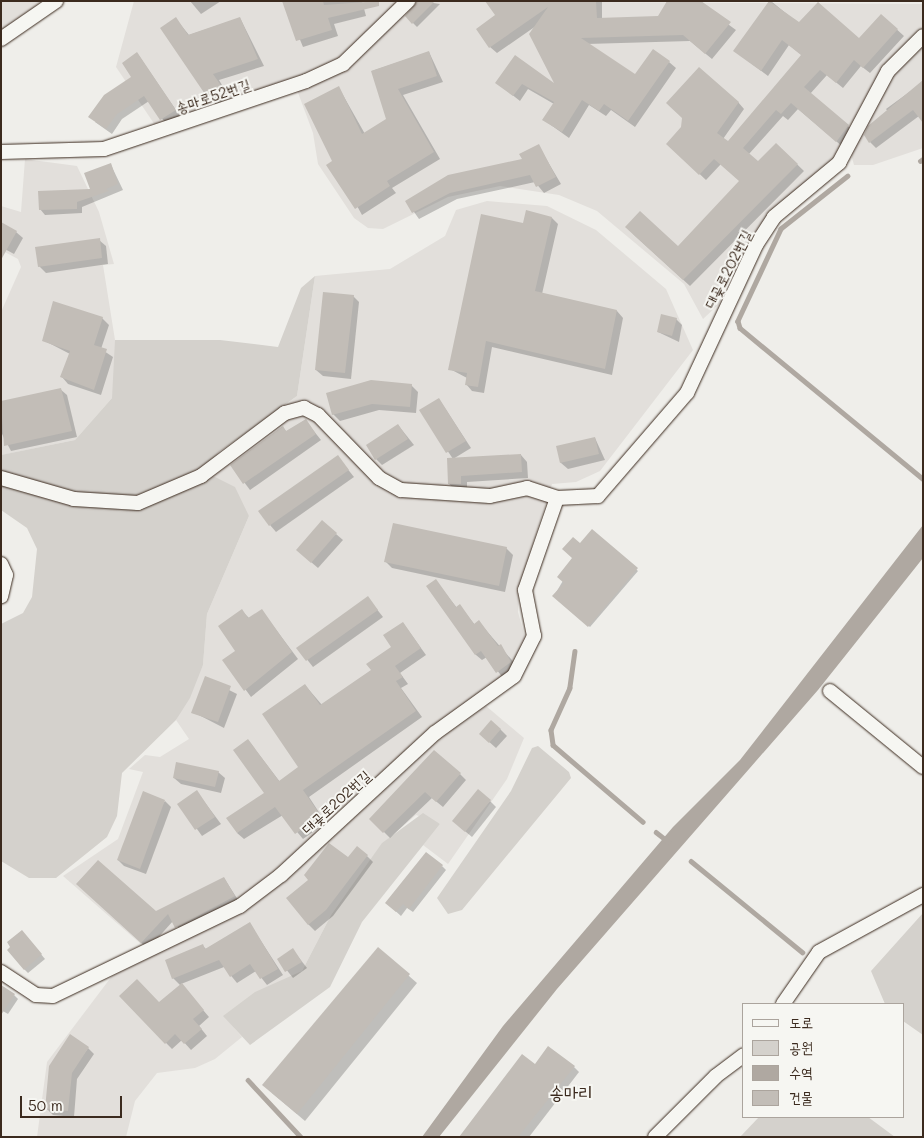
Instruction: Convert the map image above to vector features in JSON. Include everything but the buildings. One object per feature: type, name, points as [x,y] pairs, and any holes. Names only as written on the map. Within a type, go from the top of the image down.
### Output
[{"type":"street","points":[[1,39],[56,1]]},
{"type":"street","name":"송마로52번길","points":[[1,152],[104,149],[306,81],[343,64],[408,1]]},
{"type":"street","name":"대곶로202번길","points":[[1,478],[74,499],[138,503],[201,476],[296,409],[312,410],[379,478],[401,490],[490,496],[527,488],[557,498],[598,496],[687,393],[760,238],[774,217],[839,163],[888,71],[923,36]]},
{"type":"street","name":"대곶로202번길","points":[[1,972],[36,995],[53,996],[240,906],[281,875],[424,743],[514,676],[525,662],[534,636],[525,590],[557,498]]},
{"type":"street","points":[[1,564],[6,575],[1,596]]},
{"type":"street","points":[[830,691],[923,767]]},
{"type":"street","points":[[784,1003],[819,952],[923,896]]},
{"type":"street","points":[[655,1137],[716,1076],[742,1057]]},
{"type":"shaded area","points":[[1,1],[45,1],[1,32]]},
{"type":"shaded area","points":[[134,1],[402,1],[352,50],[318,71],[157,128],[116,67]]},
{"type":"shaded area","points":[[414,1],[923,4],[923,29],[881,70],[832,162],[759,226],[718,305],[703,319],[684,284],[597,211],[559,195],[500,186],[448,197],[383,229],[368,228],[354,218],[318,164],[313,133],[297,90],[337,74]]},
{"type":"shaded area","points":[[923,43],[923,148],[873,165],[854,165],[851,154],[897,69]]},
{"type":"shaded area","points":[[25,159],[77,166],[99,212],[114,264],[103,265],[115,340],[116,387],[112,398],[75,440],[2,455],[1,312],[21,267],[18,259],[1,250],[1,206],[21,212]]},
{"type":"shaded area","points":[[487,201],[547,206],[596,230],[666,289],[693,350],[600,471],[576,482],[552,484],[519,588],[518,612],[526,641],[514,667],[342,808],[267,880],[243,898],[142,945],[63,876],[118,839],[143,772],[129,769],[145,755],[160,757],[189,739],[176,720],[203,665],[207,614],[249,516],[203,471],[206,463],[297,396],[315,276],[390,269],[445,236],[456,210]]},
{"type":"shaded area","points":[[486,706],[524,738],[507,779],[448,864],[423,845],[440,824],[416,815],[382,844],[331,915],[302,971],[224,1016],[242,1037],[215,1059],[195,1068],[157,1073],[135,1101],[126,1137],[37,1137],[47,1062],[112,976],[201,932],[349,817],[455,725]]},
{"type":"green space","points":[[315,276],[297,396],[219,452],[203,471],[235,487],[249,516],[207,614],[203,665],[190,698],[176,720],[122,773],[117,816],[107,837],[56,878],[29,878],[1,861],[1,624],[23,613],[32,597],[37,549],[27,528],[1,510],[1,455],[75,440],[112,398],[115,340],[220,340],[278,347],[301,288]]},
{"type":"green space","points":[[538,746],[569,772],[571,778],[462,910],[448,914],[437,898],[511,791],[532,748]]},
{"type":"green space","points":[[423,813],[440,824],[362,922],[330,987],[250,1045],[223,1016],[255,992],[302,971],[331,915],[382,843]]},
{"type":"green space","points":[[923,913],[923,1035],[904,1022],[904,1003],[885,1003],[871,971]]},
{"type":"green space","points":[[758,1118],[869,1118],[895,1137],[740,1137]]},
{"type":"water","points":[[923,525],[923,558],[818,690],[557,989],[439,1137],[422,1137],[503,1026],[673,827],[740,760]]},
{"type":"waterway","points":[[848,176],[781,229],[738,321],[740,328],[923,479]]},
{"type":"waterway","points":[[575,651],[570,688],[551,730],[553,745],[643,822]]},
{"type":"waterway","points":[[656,832],[669,842]]},
{"type":"waterway","points":[[691,861],[802,952]]},
{"type":"waterway","points":[[248,1080],[301,1137]]},
{"type":"district","name":"송마리","points":[[571,1092]]}]
